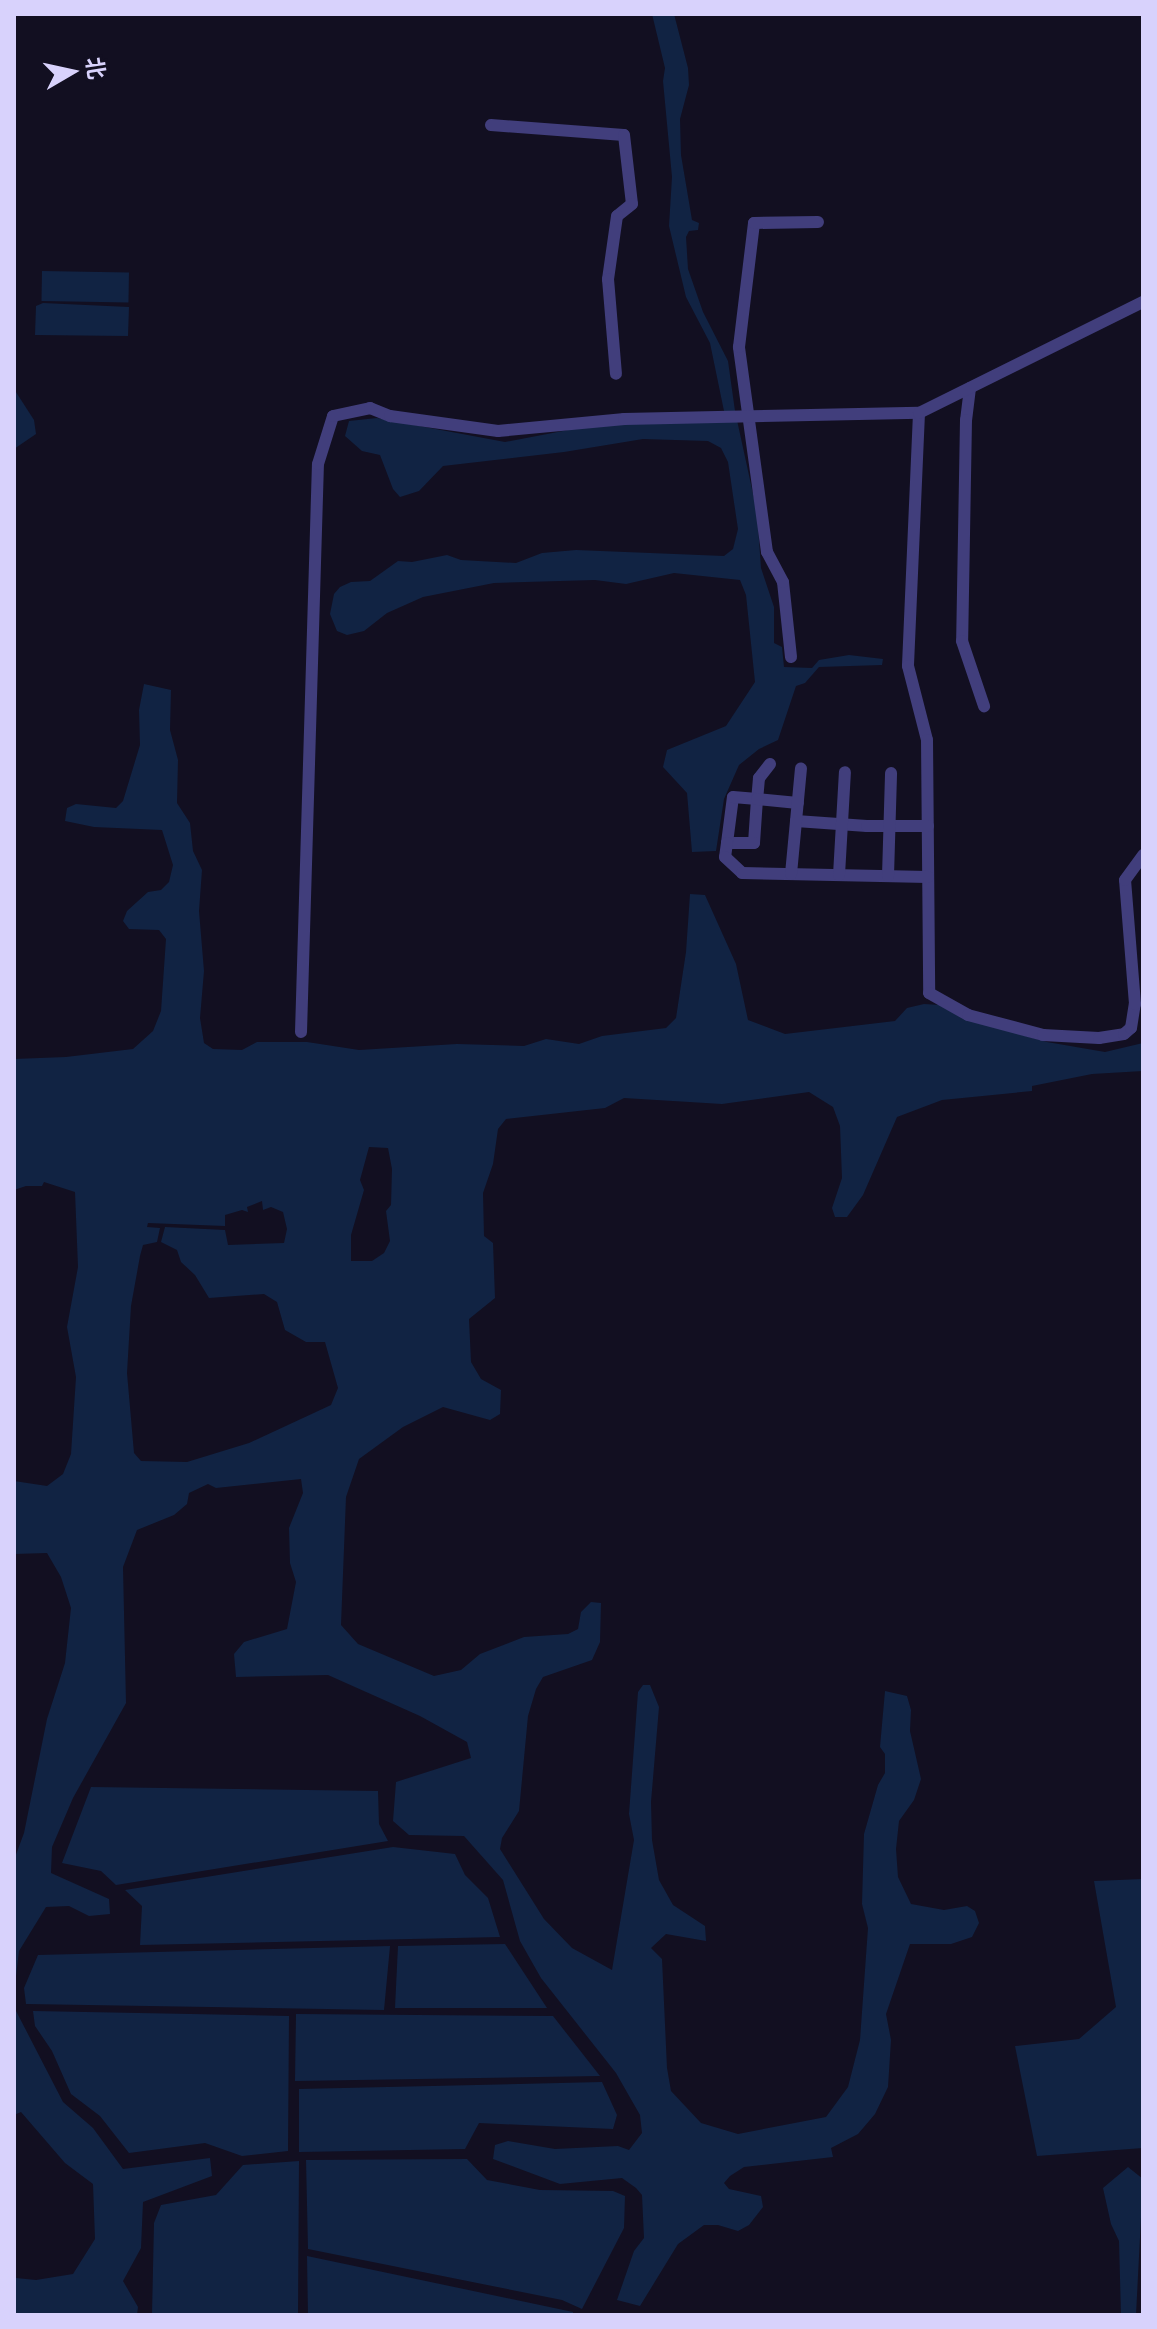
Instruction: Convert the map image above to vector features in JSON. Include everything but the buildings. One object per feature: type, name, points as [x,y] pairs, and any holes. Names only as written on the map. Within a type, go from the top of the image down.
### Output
[{"type":"street","points":[[491,125],[624,135],[632,204],[617,216],[608,279],[616,374]]},
{"type":"street","points":[[791,657],[783,582],[767,552],[744,416],[739,347],[754,223],[818,222]]},
{"type":"street","points":[[301,1032],[318,464],[333,416],[370,408],[405,419],[498,431],[624,419],[919,413],[1143,302]]},
{"type":"street","points":[[970,388],[966,420],[962,641],[984,706]]},
{"type":"street","points":[[919,413],[908,666],[927,740],[929,993],[968,1015],[1043,1035],[1099,1038],[1124,1034],[1131,1028],[1135,1004],[1125,880],[1143,855]]},
{"type":"street","points":[[727,843],[754,843],[759,778],[770,764]]},
{"type":"street","points":[[791,874],[801,768]]},
{"type":"street","points":[[839,875],[845,772]]},
{"type":"street","points":[[888,876],[891,773]]},
{"type":"street","points":[[798,803],[733,797],[725,857],[742,873],[928,877]]},
{"type":"street","points":[[796,821],[928,826]]},
{"type":"water","points":[[652,14],[674,14],[688,68],[689,85],[680,119],[681,155],[692,220],[699,223],[698,230],[689,231],[686,237],[688,269],[703,312],[728,361],[735,411],[757,512],[761,568],[774,607],[774,643],[782,647],[784,667],[812,668],[819,660],[849,655],[883,659],[882,665],[819,667],[805,683],[796,686],[778,740],[759,749],[739,765],[724,799],[716,851],[692,852],[687,793],[663,767],[667,750],[726,726],[755,682],[746,595],[740,580],[674,573],[626,584],[595,580],[494,583],[423,597],[387,613],[364,631],[347,635],[337,631],[330,614],[334,594],[340,587],[351,582],[370,581],[398,561],[412,562],[447,555],[461,560],[516,563],[542,553],[576,550],[724,556],[733,549],[738,529],[728,462],[721,448],[708,441],[643,439],[443,466],[419,491],[400,497],[393,489],[380,455],[362,451],[345,436],[349,421],[377,418],[505,442],[589,426],[724,411],[710,343],[686,297],[669,226],[672,177],[663,81],[665,68]]},
{"type":"water","points":[[42,271],[129,273],[128,303],[41,301]]},
{"type":"water","points":[[43,303],[129,307],[128,336],[35,335],[36,306]]},
{"type":"water","points":[[14,389],[34,420],[36,434],[14,449]]},
{"type":"water","points":[[144,684],[171,690],[170,730],[178,760],[177,803],[190,823],[193,851],[202,870],[199,911],[204,971],[200,1018],[204,1043],[213,1049],[242,1050],[257,1042],[307,1042],[359,1050],[457,1044],[524,1046],[546,1039],[579,1044],[602,1036],[666,1028],[676,1018],[686,952],[690,894],[705,895],[736,964],[748,1020],[785,1034],[895,1021],[907,1008],[924,1004],[940,1005],[966,1019],[1047,1042],[1105,1052],[1143,1043],[1143,1071],[1092,1074],[1032,1086],[1032,1091],[942,1100],[897,1117],[863,1195],[847,1217],[835,1217],[832,1208],[842,1178],[840,1126],[833,1107],[809,1092],[722,1104],[624,1098],[605,1108],[506,1119],[498,1129],[493,1164],[483,1193],[484,1236],[493,1243],[495,1298],[469,1319],[471,1362],[481,1379],[501,1390],[500,1414],[490,1420],[443,1407],[403,1427],[359,1459],[346,1497],[341,1625],[358,1644],[434,1676],[461,1670],[480,1654],[524,1637],[568,1634],[578,1629],[581,1612],[591,1602],[601,1603],[600,1642],[592,1660],[543,1677],[536,1689],[528,1716],[519,1811],[502,1838],[500,1849],[544,1919],[572,1948],[612,1970],[634,1840],[629,1814],[638,1692],[643,1685],[650,1685],[659,1707],[651,1802],[652,1840],[659,1880],[673,1905],[705,1926],[706,1941],[666,1934],[651,1948],[662,1959],[667,2068],[671,2091],[701,2123],[738,2134],[826,2117],[848,2087],[860,2040],[868,1928],[862,1904],[864,1834],[878,1785],[885,1773],[885,1754],[880,1747],[885,1691],[907,1696],[911,1710],[910,1731],[921,1779],[914,1800],[899,1821],[896,1849],[898,1877],[911,1904],[944,1910],[967,1906],[975,1911],[979,1923],[972,1937],[951,1944],[910,1944],[886,2014],[891,2040],[888,2087],[875,2114],[858,2134],[831,2148],[833,2157],[744,2167],[730,2176],[724,2183],[729,2189],[761,2196],[763,2207],[749,2225],[738,2231],[718,2225],[704,2225],[678,2244],[640,2306],[617,2300],[634,2251],[644,2238],[642,2195],[636,2188],[622,2178],[560,2184],[493,2159],[495,2145],[508,2141],[555,2149],[618,2146],[629,2150],[642,2133],[640,2115],[616,2073],[541,1978],[520,1941],[503,1880],[464,1836],[409,1835],[393,1821],[396,1782],[471,1758],[467,1742],[420,1716],[328,1675],[236,1677],[234,1654],[244,1642],[287,1629],[296,1582],[290,1563],[289,1528],[303,1493],[301,1479],[216,1488],[208,1484],[189,1493],[187,1504],[174,1515],[137,1530],[123,1567],[126,1703],[73,1798],[52,1847],[51,1873],[109,1899],[110,1914],[89,1916],[69,1906],[46,1907],[19,1951],[14,1993],[14,1860],[24,1833],[47,1719],[65,1663],[71,1608],[61,1577],[47,1553],[14,1554],[14,1481],[47,1486],[63,1474],[71,1454],[76,1377],[67,1327],[78,1267],[75,1192],[44,1182],[42,1186],[14,1190],[14,1059],[133,1049],[153,1031],[161,1011],[166,939],[159,930],[129,929],[123,921],[127,911],[148,892],[161,890],[169,882],[173,865],[162,830],[94,827],[65,821],[67,808],[76,804],[116,808],[123,801],[140,745],[139,710]],"holes":[[[369,1147],[388,1148],[392,1169],[391,1205],[386,1211],[390,1241],[384,1253],[372,1261],[351,1261],[351,1235],[364,1190],[360,1180]],[[262,1201],[263,1210],[271,1207],[283,1212],[287,1229],[284,1243],[228,1245],[225,1230],[165,1227],[161,1242],[177,1250],[181,1262],[195,1275],[209,1298],[264,1294],[277,1302],[285,1330],[306,1342],[325,1342],[338,1388],[331,1405],[249,1443],[187,1462],[141,1461],[134,1453],[127,1373],[131,1306],[140,1256],[143,1245],[157,1242],[160,1228],[147,1227],[148,1223],[225,1226],[225,1215],[242,1210],[248,1212],[247,1207]]]},
{"type":"water","points":[[91,1787],[378,1791],[379,1824],[388,1841],[116,1885],[101,1871],[62,1863]]},
{"type":"water","points":[[393,1847],[455,1854],[465,1875],[488,1898],[500,1937],[140,1945],[142,1906],[125,1890]]},
{"type":"water","points":[[1143,1879],[1143,2148],[1037,2156],[1015,2046],[1079,2039],[1116,2007],[1094,1881]]},
{"type":"water","points":[[505,1944],[547,2008],[395,2008],[398,1946]]},
{"type":"water","points":[[390,1946],[384,2010],[26,2004],[24,1988],[38,1955]]},
{"type":"water","points":[[14,2007],[63,2102],[93,2128],[123,2169],[210,2158],[212,2176],[143,2202],[141,2248],[123,2281],[138,2307],[137,2315],[14,2315],[14,2271],[16,2278],[36,2280],[73,2274],[95,2239],[93,2184],[65,2163],[21,2112],[14,2115]]},
{"type":"water","points":[[33,2011],[289,2016],[288,2151],[242,2156],[205,2143],[129,2153],[100,2116],[71,2094],[52,2051],[35,2026]]},
{"type":"water","points":[[296,2014],[553,2016],[600,2076],[295,2081]]},
{"type":"water","points":[[602,2082],[617,2115],[613,2129],[479,2123],[465,2149],[299,2152],[299,2089]]},
{"type":"water","points":[[467,2159],[487,2180],[540,2190],[613,2191],[625,2196],[624,2228],[582,2309],[562,2300],[308,2249],[306,2160]]},
{"type":"water","points":[[299,2161],[298,2315],[152,2315],[154,2223],[161,2205],[216,2195],[243,2165]]},
{"type":"water","points":[[1128,2167],[1143,2179],[1136,2315],[1121,2315],[1119,2241],[1111,2224],[1103,2188]]},
{"type":"water","points":[[307,2256],[573,2312],[573,2315],[308,2315]]}]
